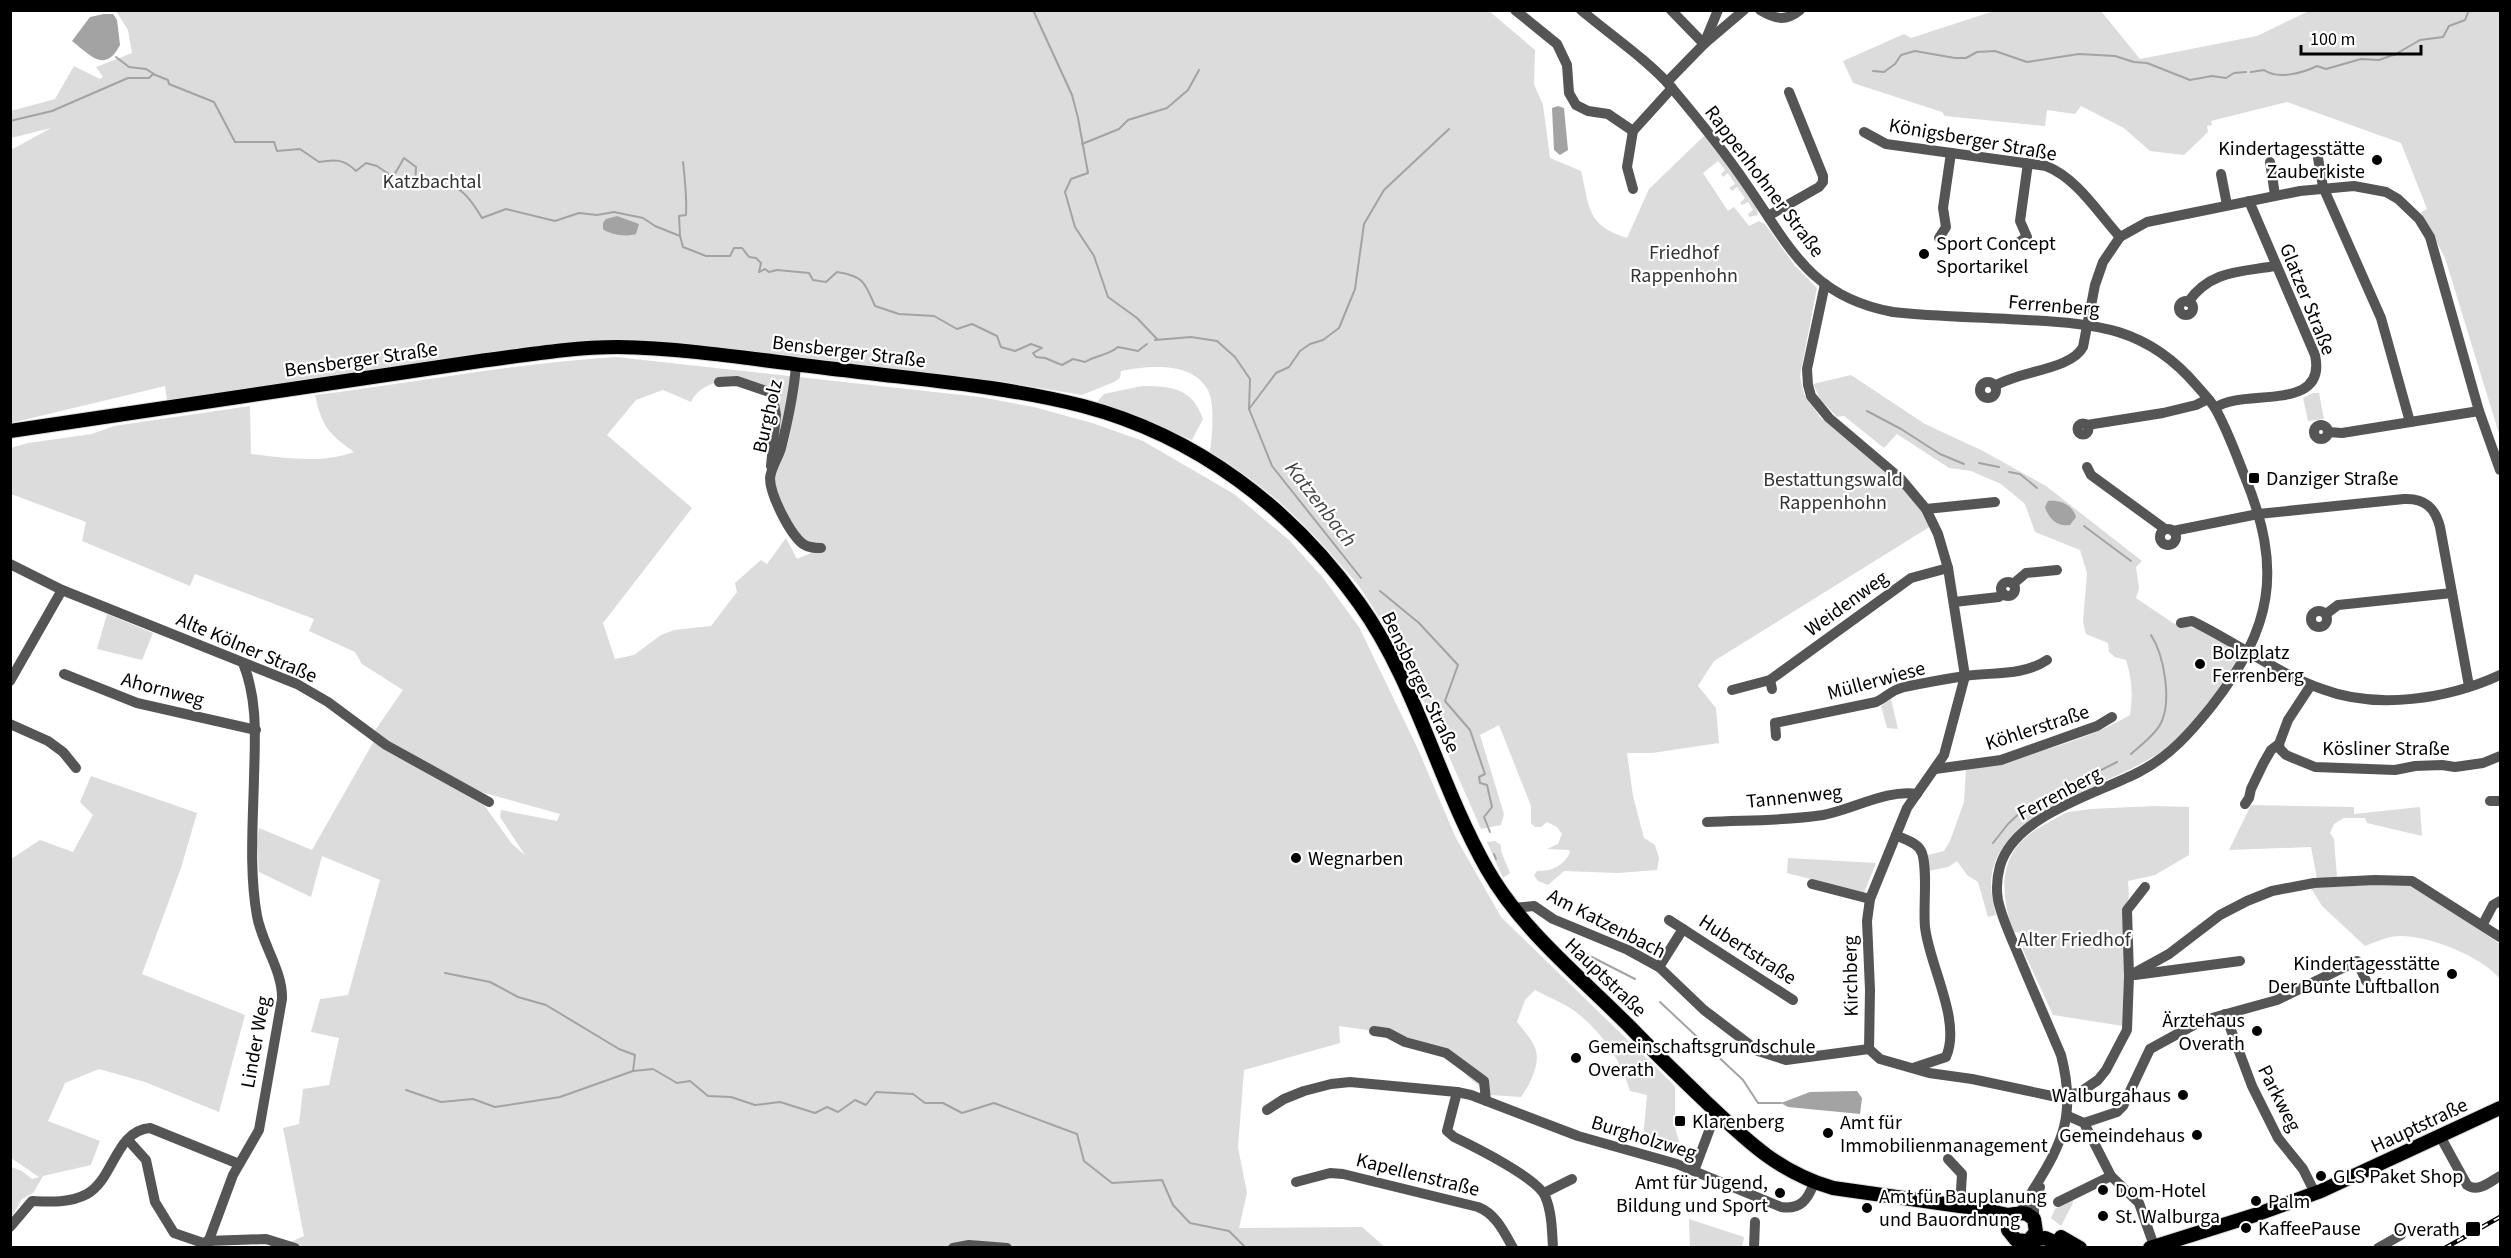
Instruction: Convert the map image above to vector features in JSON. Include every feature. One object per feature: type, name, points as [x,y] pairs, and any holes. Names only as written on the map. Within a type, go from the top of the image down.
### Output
[{"type":"main road","name":"Bensberger Straße","points":[[10,431],[558,351],[621,347],[656,349],[988,388],[1084,406],[1155,431],[1226,470],[1266,499],[1318,551],[1375,626],[1403,680],[1470,835]]},
{"type":"main road","name":"Hauptstraße","points":[[1470,835],[1486,867],[1513,908],[1544,944],[1720,1116],[1773,1162],[1814,1183],[1862,1193],[2008,1215],[2017,1214]]},
{"type":"main road","name":"Hauptstraße","points":[[2151,1244],[2245,1218],[2315,1193],[2500,1108]]},
{"type":"main road","name":"Hauptstraße","points":[[1964,1207],[2016,1238],[2045,1238],[2068,1248]]},
{"type":"main road","points":[[2016,1238],[2008,1224],[2017,1214],[2027,1214],[2080,1248]]},
{"type":"main road","points":[[2005,1248],[2016,1238],[2036,1232],[2035,1221]]},
{"type":"street","points":[[1515,10],[1557,44],[1567,65],[1569,93],[1576,105],[1588,111],[1608,114],[1633,131]]},
{"type":"street","name":"Rappenhohner Straße","points":[[1581,10],[1669,85],[1726,156],[1798,261],[1825,284],[1807,369],[1811,396],[1829,418],[1901,479],[1926,509],[1938,534],[1948,568],[1965,676],[1955,717]]},
{"type":"street","points":[[1671,10],[1704,44]]},
{"type":"street","points":[[1704,44],[1718,10]]},
{"type":"street","points":[[1633,189],[1627,167],[1633,131],[1704,44],[1744,10]]},
{"type":"street","points":[[1760,10],[1779,19],[1786,19],[1800,10]]},
{"type":"street","points":[[1768,216],[1819,187],[1823,182],[1823,176],[1789,92]]},
{"type":"street","name":"Königsberger Straße","points":[[1864,132],[1886,144],[2046,166],[2062,174],[2120,237]]},
{"type":"street","points":[[2317,152],[2324,187],[2381,318],[2410,422]]},
{"type":"street","points":[[1940,238],[1946,227],[1943,208],[1951,153]]},
{"type":"street","points":[[2270,162],[2275,195]]},
{"type":"street","points":[[2013,246],[2027,237],[2020,221],[2028,164]]},
{"type":"street","points":[[2221,174],[2227,205]]},
{"type":"street","points":[[1995,386],[2010,377],[2076,358],[2084,347],[2098,273],[2110,249],[2120,237],[2147,222],[2275,195],[2324,187],[2354,186],[2386,192],[2398,199],[2419,219],[2430,237],[2479,411],[2500,470]]},
{"type":"street","name":"Glatzer Straße","points":[[2087,425],[2196,405],[2300,392],[2313,380],[2317,369],[2315,355],[2249,201]]},
{"type":"street","points":[[2188,302],[2200,287],[2218,276],[2276,266]]},
{"type":"street","name":"Ferrenberg","points":[[1825,284],[1858,302],[1893,312],[2087,324],[2125,333],[2162,353],[2184,371],[2211,403],[2242,467],[2267,549],[2267,589],[2263,614],[2249,652],[2219,697],[2176,748],[2140,772],[2037,821],[2018,836],[2003,857],[1997,886],[2001,912],[2061,1055],[2068,1096],[2068,1116],[2057,1148],[2040,1181],[2017,1214]]},
{"type":"street","name":"Burgholz","points":[[770,475],[781,449],[795,386],[796,365]]},
{"type":"street","name":"Burgholz","points":[[719,382],[737,381],[772,393],[776,415],[770,475],[774,495],[796,537],[806,546],[821,548]]},
{"type":"street","points":[[2328,432],[2342,434],[2479,411]]},
{"type":"street","points":[[2087,467],[2091,475],[2169,530],[2258,514],[2404,499],[2420,500],[2431,507],[2437,516],[2469,686]]},
{"type":"street","points":[[1926,509],[1995,502]]},
{"type":"street","name":"Alte Kölner Straße","points":[[10,564],[62,590],[281,677],[314,693],[386,745],[489,802]]},
{"type":"street","name":"Weidenweg","points":[[1732,690],[1771,685],[1911,578],[1948,568]]},
{"type":"street","points":[[1954,602],[1999,597],[2002,593],[2012,595],[2015,590],[2013,584],[2026,573],[2057,570]]},
{"type":"street","points":[[10,681],[62,590]]},
{"type":"street","points":[[2326,614],[2338,605],[2452,592]]},
{"type":"street","points":[[2181,623],[2192,621],[2311,685],[2346,696],[2384,700],[2428,696],[2469,686],[2500,675]]},
{"type":"street","points":[[1965,676],[2026,670],[2037,667],[2047,660]]},
{"type":"street","name":"Linder Weg","points":[[206,1244],[239,1164],[259,1130],[282,999],[282,989],[262,934],[256,907],[253,864],[256,730],[247,673],[243,663]]},
{"type":"street","name":"Ahornweg","points":[[64,674],[137,703],[256,730]]},
{"type":"street","name":"Müllerwiese","points":[[1776,736],[1775,723],[1876,702],[1885,698],[1890,691],[1965,676]]},
{"type":"street","points":[[2245,804],[2267,757],[2274,746],[2279,744],[2288,720],[2311,685]]},
{"type":"street","name":"Kirchberg","points":[[1869,1049],[1870,990],[1867,921],[1870,899],[1907,808],[1944,755],[1955,717]]},
{"type":"street","name":"Köhlerstraße","points":[[1935,769],[2001,760],[2097,726],[2112,717]]},
{"type":"street","points":[[10,724],[48,741],[63,752],[76,768]]},
{"type":"street","name":"Kösliner Straße","points":[[2279,744],[2280,749],[2286,755],[2315,767],[2395,770],[2415,766],[2455,767],[2483,763],[2500,756]]},
{"type":"street","name":"Tannenweg","points":[[1707,822],[1790,819],[1824,815],[1903,792],[1917,794]]},
{"type":"street","points":[[1896,836],[1916,845],[1923,855],[1925,929],[1950,1030],[1946,1057],[1913,1068]]},
{"type":"street","points":[[2129,976],[2169,954],[2220,915],[2272,891],[2304,885],[2375,880],[2412,881],[2483,924],[2500,937]]},
{"type":"street","points":[[1812,884],[1870,899]]},
{"type":"street","points":[[1869,1049],[1880,1059],[1913,1068],[1972,1078],[2052,1096],[2079,1093],[2098,1080],[2127,1030],[2129,976],[2127,910],[2145,887]]},
{"type":"street","points":[[2483,924],[2493,905],[2500,901]]},
{"type":"street","name":"Am Katzenbach","points":[[1513,908],[1534,906],[1553,919],[1628,950],[1659,967],[1704,1010],[1758,1052],[1786,1060],[1869,1049]]},
{"type":"street","name":"Hubertstraße","points":[[1669,920],[1793,1000]]},
{"type":"street","name":"Hubertstraße","points":[[1659,967],[1683,929]]},
{"type":"street","points":[[2129,976],[2240,961]]},
{"type":"street","points":[[2084,1124],[2117,1112],[2123,1106],[2150,1049],[2201,1021],[2277,1000],[2357,961],[2366,981]]},
{"type":"street","name":"Parkweg","points":[[2225,1014],[2252,1086],[2278,1138],[2303,1169],[2315,1193]]},
{"type":"street","points":[[1374,1031],[1388,1033],[1406,1042],[1446,1053],[1484,1081],[1486,1101]]},
{"type":"street","name":"Burgholzweg","points":[[1267,1110],[1294,1095],[1331,1084],[1367,1082],[1404,1088],[1456,1092],[1578,1136],[1654,1156],[1788,1208],[1806,1201],[1814,1183]]},
{"type":"street","points":[[1456,1092],[1447,1131],[1527,1178],[1544,1193],[1549,1209],[1553,1248]]},
{"type":"street","points":[[1694,1171],[1712,1123],[1720,1116]]},
{"type":"street","points":[[2068,1116],[2084,1124],[2111,1176],[2139,1203],[2148,1224],[2151,1244]]},
{"type":"street","points":[[10,1227],[32,1201],[58,1203],[87,1194],[100,1183],[119,1150],[135,1132],[150,1128],[239,1164]]},
{"type":"street","points":[[2440,1136],[2467,1185],[2472,1188],[2482,1186],[2500,1176]]},
{"type":"street","points":[[128,1140],[146,1160],[155,1202],[174,1233],[206,1244],[266,1239],[295,1248]]},
{"type":"street","points":[[1948,1159],[1962,1174],[1964,1207]]},
{"type":"street","name":"Kapellenstraße","points":[[1296,1182],[1330,1173],[1343,1174],[1478,1207],[1486,1210],[1498,1222],[1513,1248]]},
{"type":"street","points":[[2058,1202],[2111,1176]]},
{"type":"street","points":[[1544,1193],[1572,1179]]},
{"type":"street","name":"Ferrenberg","points":[[2035,1221],[2034,1208],[2040,1181]]},
{"type":"street","points":[[1754,1248],[1755,1222]]},
{"type":"street","points":[[2379,1248],[2401,1235]]},
{"type":"street","points":[[952,1248],[969,1245],[1007,1248]]},
{"type":"green space","points":[[116,11],[1489,11],[1535,50],[1534,84],[1543,105],[1550,158],[1581,171],[1592,214],[1597,221],[1614,233],[1627,238],[1649,189],[1705,135],[1744,186],[1758,215],[1749,217],[1748,214],[1753,210],[1748,202],[1742,205],[1740,203],[1745,198],[1737,187],[1732,191],[1729,188],[1735,184],[1728,173],[1723,177],[1721,174],[1725,170],[1718,161],[1703,173],[1728,211],[1734,207],[1749,226],[1759,221],[1765,224],[1795,266],[1817,288],[1800,376],[1804,394],[1820,417],[1887,472],[1915,500],[1931,526],[1714,661],[1698,686],[1716,708],[1719,743],[1652,753],[1627,753],[1633,796],[1644,838],[1655,845],[1659,858],[1657,870],[1618,873],[1564,871],[1548,885],[1538,881],[1534,875],[1537,871],[1556,867],[1564,862],[1570,853],[1569,850],[1547,849],[1558,844],[1562,834],[1557,827],[1547,822],[1541,827],[1535,827],[1531,823],[1531,806],[1499,725],[1480,735],[1504,814],[1501,825],[1481,829],[1412,678],[1363,592],[1323,545],[1293,515],[1245,475],[1210,452],[1212,418],[1209,393],[1199,379],[1178,369],[1155,367],[1121,371],[1120,378],[1114,382],[1082,395],[1010,383],[778,354],[617,340],[535,346],[167,400],[165,386],[11,423],[11,150],[51,128],[11,138],[11,111],[55,99],[74,66],[100,79],[103,77],[96,67],[132,53],[128,30]]},
{"type":"green space","points":[[1994,11],[2101,11],[2140,59],[2257,36],[2309,11],[2500,11],[2500,437],[2445,258],[2421,212],[2427,209],[2401,143],[2287,102],[2211,121],[2212,125],[2207,126],[2208,132],[2184,155],[2150,151],[2124,128],[2081,106],[2075,114],[2047,110],[2045,126],[1945,116],[1942,112],[1853,83],[1843,61],[1904,34],[1911,38]]},
{"type":"green space","points":[[616,357],[980,397],[1034,407],[1092,423],[1143,441],[1234,494],[1289,540],[1324,579],[1359,627],[1417,747],[1456,838],[1501,917],[1675,1086],[1675,1127],[1682,1152],[1643,1139],[1647,1095],[1630,1091],[1616,1058],[1594,1028],[1576,1012],[1535,990],[1525,1000],[1517,1022],[1533,1043],[1537,1057],[1533,1075],[1521,1097],[1490,1095],[1467,1076],[1464,1065],[1374,1031],[1339,1026],[1340,1043],[1244,1070],[1238,1147],[1247,1193],[1239,1228],[1362,1227],[1385,1247],[279,1247],[304,1236],[283,1128],[299,1124],[303,1089],[329,1085],[339,1038],[311,1032],[320,999],[348,995],[380,880],[322,856],[311,897],[259,872],[257,842],[259,828],[312,850],[374,741],[479,798],[512,844],[525,855],[500,817],[501,810],[557,821],[560,814],[481,792],[409,755],[374,732],[403,690],[362,664],[355,652],[309,631],[314,619],[195,574],[190,586],[82,541],[86,522],[11,494],[10,448],[28,443],[92,434],[114,426],[250,406],[251,454],[303,459],[342,456],[354,452],[327,428],[320,415],[315,395],[503,368]],"holes":[[[719,382],[772,393],[774,495],[806,546],[820,549],[797,559],[786,538],[767,564],[761,560],[735,583],[737,592],[711,626],[674,630],[661,635],[634,655],[615,659],[603,623],[692,508],[607,435],[636,400],[663,390],[691,402],[702,389]]]},
{"type":"green space","points":[[1851,375],[1925,424],[1983,451],[2046,486],[2142,561],[2136,567],[2139,588],[2136,598],[2173,623],[2205,631],[2239,653],[2206,706],[2187,729],[2165,749],[2144,762],[2064,800],[2038,815],[2017,832],[2000,851],[1992,874],[1991,889],[1996,915],[1988,917],[1978,882],[1967,875],[1957,861],[1948,867],[1928,871],[1928,855],[1944,851],[1950,841],[1964,802],[1966,768],[2051,748],[2093,733],[2130,715],[2131,687],[2128,667],[2126,660],[2115,657],[2109,652],[2108,643],[2086,634],[2083,622],[2087,573],[2080,550],[2035,532],[2025,504],[2001,484],[1971,471],[1949,468],[1897,434],[1884,448],[1844,416],[1837,417],[1820,399],[1813,384]]},
{"type":"green space","points":[[1142,386],[1172,388],[1187,395],[1193,401],[1203,419],[1192,440],[1097,402],[1104,394]]},
{"type":"green space","points":[[2319,393],[2324,419],[2308,421],[2303,398]]},
{"type":"green space","points":[[107,614],[153,633],[142,660],[97,649]]},
{"type":"green space","points":[[1891,699],[1898,729],[1887,728],[1881,706]]},
{"type":"green space","points":[[91,776],[197,813],[181,868],[142,974],[245,1015],[219,1112],[145,1082],[99,1069],[65,1083],[48,1121],[100,1141],[91,1165],[43,1176],[33,1193],[22,1199],[11,1218],[11,1167],[22,1171],[32,1179],[39,1177],[11,1158],[11,859],[40,840],[73,852],[93,815],[80,802]]},
{"type":"green space","points":[[2251,805],[2354,807],[2354,814],[2420,807],[2422,836],[2367,823],[2365,818],[2344,818],[2334,824],[2330,833],[2334,839],[2337,877],[2317,879],[2311,847],[2229,850]]},
{"type":"green space","name":"Alter Friedhof","points":[[2189,807],[2189,855],[2155,875],[2128,881],[2129,897],[2125,907],[2123,1026],[2053,1015],[2023,950],[2024,933],[2013,932],[2008,916],[2005,885],[2010,858],[2029,835],[2066,813],[2090,809]]},
{"type":"green space","points":[[1495,841],[1501,845],[1501,851],[1510,873],[1503,878],[1487,842]]},
{"type":"green space","points":[[1788,858],[1876,863],[1864,893],[1787,873]]},
{"type":"green space","points":[[2411,883],[2500,944],[2500,979],[2491,970],[2465,954],[2418,938],[2391,937],[2365,946],[2322,906],[2311,888]]},
{"type":"green space","points":[[2074,1198],[2061,1226],[2051,1218],[2055,1209]]},
{"type":"green space","points":[[1689,1219],[1744,1237],[1742,1247],[1690,1247]]},
{"type":"shaded area","points":[[113,14],[117,20],[120,45],[109,59],[103,60],[91,56],[72,41],[90,17]]},
{"type":"shaded area","points":[[1558,106],[1564,108],[1568,150],[1560,155],[1554,150],[1552,108]]},
{"type":"shaded area","points":[[617,216],[639,224],[636,234],[619,235],[603,229],[606,219]]},
{"type":"shaded area","points":[[2048,501],[2061,502],[2072,509],[2076,517],[2070,525],[2061,525],[2051,518],[2045,507]]},
{"type":"shaded area","points":[[1857,1091],[1862,1098],[1860,1114],[1788,1107],[1781,1103],[1810,1092]]},
{"type":"waterway","name":"Katzenbach","points":[[1033,10],[1072,95],[1078,118],[1088,173],[1071,179],[1065,192],[1075,227],[1094,256],[1108,297],[1137,318],[1157,339]]},
{"type":"waterway","points":[[2251,72],[2264,70],[2283,75],[2317,66],[2326,69],[2361,59],[2379,60],[2396,54],[2420,40],[2443,37],[2449,26],[2465,20],[2469,10]]},
{"type":"waterway","points":[[1873,71],[1884,72],[1895,64],[1901,55],[1915,51],[1955,58],[1966,58],[1977,52],[1995,51],[2027,62],[2079,54],[2115,56],[2134,62],[2147,63],[2190,80],[2212,76],[2226,78],[2234,73],[2246,72]]},
{"type":"waterway","points":[[116,57],[129,67],[146,69],[154,74]]},
{"type":"waterway","points":[[1082,144],[1119,129],[1128,120],[1167,108],[1188,90],[1199,70]]},
{"type":"waterway","name":"Katzenbach","points":[[10,121],[52,111],[128,78],[149,78],[153,74],[168,80],[169,84],[214,102],[235,142],[274,142],[277,151],[300,149],[319,162],[339,161],[356,171],[366,163],[377,166],[393,177],[404,158],[416,167],[415,183],[448,186],[462,191],[482,218],[506,209],[555,221],[579,213],[597,215],[614,212],[643,218],[655,226],[680,236],[683,247],[706,256],[730,256],[734,248],[742,248],[749,257],[756,258],[761,263],[759,272],[765,269],[769,272],[777,270],[809,273],[813,280],[826,282],[837,272],[853,276],[866,286],[875,306],[899,314],[934,316],[957,329],[972,324],[997,336],[1001,347],[1015,351],[1031,344],[1042,348],[1033,353],[1036,357],[1062,365],[1073,359],[1085,362],[1118,347],[1138,351],[1147,344]]},
{"type":"waterway","points":[[1249,409],[1276,373],[1289,367],[1300,351],[1310,344],[1323,340],[1339,328],[1355,289],[1364,224],[1384,190],[1449,129]]},
{"type":"waterway","points":[[680,236],[679,216],[686,215],[683,162]]},
{"type":"waterway","name":"Katzenbach","points":[[1155,340],[1191,337],[1217,341],[1235,357],[1250,379],[1249,409],[1272,466],[1361,578]]},
{"type":"waterway","points":[[1867,411],[1940,454],[1964,464]]},
{"type":"waterway","points":[[1979,463],[1999,467]]},
{"type":"waterway","points":[[2009,472],[2020,474],[2037,488]]},
{"type":"waterway","points":[[2084,526],[2131,561]]},
{"type":"waterway","name":"Katzenbach","points":[[1380,591],[1419,623],[1458,665],[1445,701],[1470,730],[1485,774],[1479,777],[1480,783],[1487,785],[1492,807],[1484,817],[1490,832]]},
{"type":"waterway","points":[[2131,754],[2155,732],[2161,723],[2166,702],[2163,666],[2151,635]]},
{"type":"waterway","points":[[1993,843],[2024,809],[2117,762]]},
{"type":"waterway","name":"Katzenbach","points":[[1494,854],[1496,859]]},
{"type":"waterway","name":"Katzenbach","points":[[1580,951],[1635,979]]},
{"type":"waterway","points":[[445,973],[490,982],[518,997],[546,1005],[619,1049],[635,1055],[633,1071],[653,1069],[677,1083],[690,1081],[708,1096],[731,1097],[755,1105],[780,1102],[815,1113],[827,1107],[838,1112],[855,1100],[866,1105],[876,1092],[913,1094],[925,1103],[943,1103],[962,1113],[994,1103],[1077,1134],[1084,1161],[1112,1183],[1162,1180],[1173,1205],[1190,1223],[1229,1231],[1246,1248]]},
{"type":"waterway","name":"Katzenbach","points":[[1660,1002],[1743,1080],[1758,1103],[1781,1103]]},
{"type":"waterway","points":[[406,1090],[441,1102],[473,1099],[495,1107],[560,1097],[633,1071]]},
{"type":"railway","points":[[2445,1248],[2500,1217]]},
{"type":"place","name":"Kindertagesstätte Zauberkiste","points":[[2377,160]]},
{"type":"place","name":"Sport Concept Sportarikel","points":[[1924,254]]},
{"type":"place","name":"Danziger Straße","points":[[2254,478]]},
{"type":"place","name":"Bolzplatz Ferrenberg","points":[[2200,664]]},
{"type":"place","name":"Wegnarben","points":[[1296,858]]},
{"type":"place","name":"Kindertagesstätte Der Bunte Luftballon","points":[[2452,974]]},
{"type":"place","name":"Ärztehaus Overath","points":[[2257,1031]]},
{"type":"place","name":"Gemeinschaftsgrundschule Overath","points":[[1576,1058]]},
{"type":"place","name":"Walburgahaus","points":[[2183,1095]]},
{"type":"place","name":"Klarenberg","points":[[1680,1121]]},
{"type":"place","name":"Amt für Immobilienmanagement","points":[[1828,1133]]},
{"type":"place","name":"Gemeindehaus","points":[[2197,1135]]},
{"type":"place","name":"GLS Paket Shop","points":[[2321,1176]]},
{"type":"place","name":"Dom-Hotel","points":[[2103,1190]]},
{"type":"place","name":"Amt für Jugend, Bildung und Sport","points":[[1780,1193]]},
{"type":"place","name":"Palm","points":[[2256,1201]]},
{"type":"place","name":"Amt für Bauplanung und Bauordnung","points":[[1867,1208]]},
{"type":"place","name":"St. Walburga","points":[[2103,1216]]},
{"type":"place","name":"KaffeePause","points":[[2246,1228]]},
{"type":"place","name":"Overath","points":[[2473,1229]]},
{"type":"park label","name":"Katzbachtal","points":[[432,181]]},
{"type":"park label","name":"Friedhof Rappenhohn","points":[[1684,264]]},
{"type":"park label","name":"Bestattungswald Rappenhohn","points":[[1833,490]]}]
